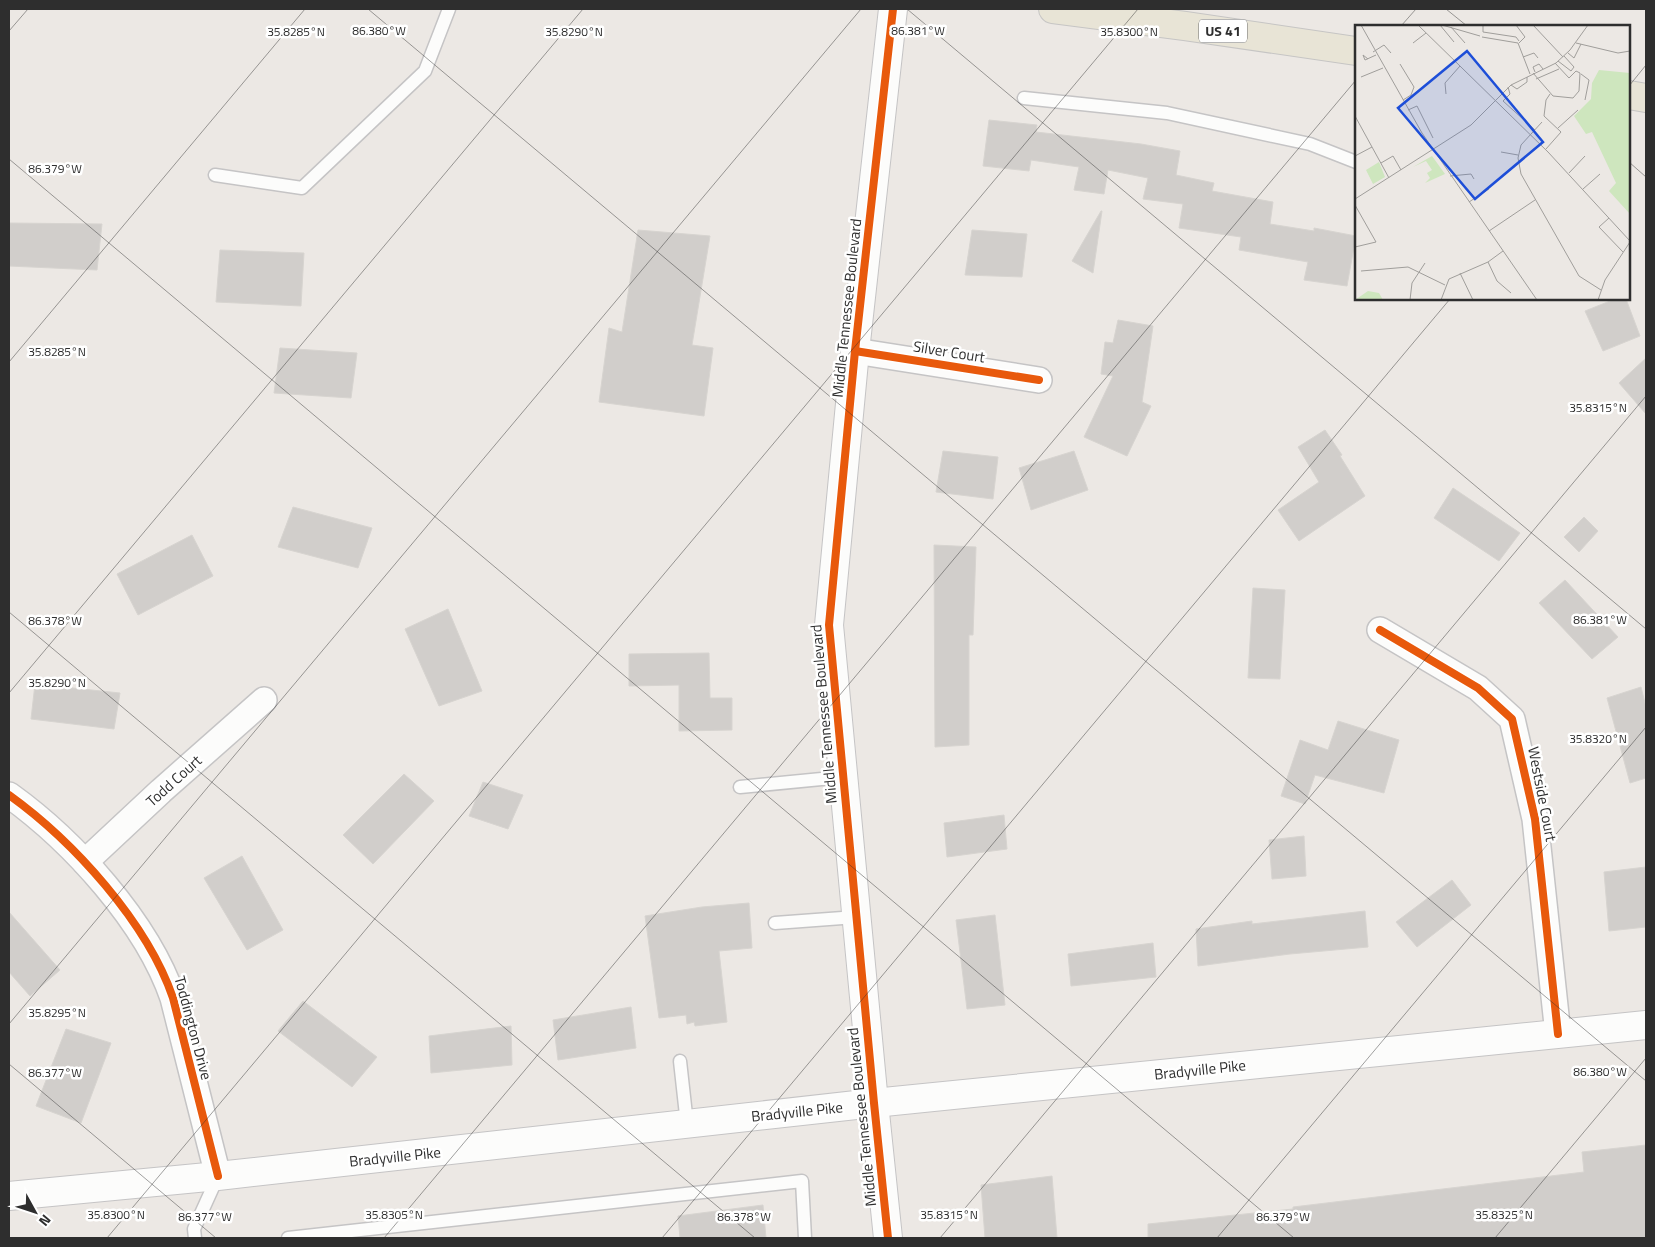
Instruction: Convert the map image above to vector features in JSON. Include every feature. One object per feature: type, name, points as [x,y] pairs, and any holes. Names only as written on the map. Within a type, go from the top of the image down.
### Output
[{"type":"main road","name":"Middle Tennessee Boulevard","points":[[888,1238],[842,777],[829,625],[855,352],[893,9]]},
{"type":"main road","name":"US 41","points":[[1053,9],[1355,51]]},
{"type":"main road","points":[[1630,95],[1646,98]]},
{"type":"main road","name":"Bradyville Pike","points":[[9,1196],[218,1176],[874,1103],[1646,1025]]},
{"type":"street","name":"Silver Court","points":[[855,352],[1038,380]]},
{"type":"street","name":"Westside Court","points":[[1380,630],[1478,688],[1512,719],[1535,819],[1558,1034]]},
{"type":"street","name":"Todd Court","points":[[85,862],[161,791],[264,700]]},
{"type":"street","name":"Toddington Drive","points":[[9,795],[49,826],[85,862],[116,900],[149,946],[165,975],[173,998],[218,1176]]},
{"type":"lane","points":[[215,176],[302,188],[425,71],[449,9]]},
{"type":"lane","points":[[1024,98],[1167,114],[1310,144],[1355,162]]},
{"type":"lane","points":[[740,787],[842,777]]},
{"type":"lane","points":[[776,923],[856,917]]},
{"type":"lane","points":[[680,1061],[687,1124]]},
{"type":"lane","points":[[195,1238],[194,1229],[218,1176]]},
{"type":"lane","points":[[288,1238],[802,1181],[805,1238]]},
{"type":"building","points":[[989,120],[1037,125],[1036,132],[1141,144],[1180,151],[1176,175],[1214,183],[1212,191],[1273,202],[1270,224],[1314,231],[1314,228],[1355,236],[1347,286],[1304,280],[1308,262],[1239,250],[1241,237],[1179,228],[1183,204],[1143,199],[1148,178],[1108,170],[1104,194],[1074,190],[1079,167],[1031,160],[1029,171],[983,166]]},
{"type":"building","points":[[1102,211],[1093,273],[1072,261]]},
{"type":"building","points":[[9,223],[102,224],[97,270],[9,266]]},
{"type":"building","points":[[638,230],[710,236],[692,345],[713,348],[704,416],[599,402],[609,328],[622,332]]},
{"type":"building","points":[[972,230],[1027,234],[1022,277],[965,275]]},
{"type":"building","points":[[220,250],[304,253],[301,306],[216,302]]},
{"type":"building","points":[[1612,300],[1626,300],[1640,336],[1603,351],[1585,311]]},
{"type":"building","points":[[1118,320],[1153,326],[1142,402],[1151,406],[1127,456],[1084,437],[1113,376],[1101,374],[1105,342],[1113,343]]},
{"type":"building","points":[[280,348],[357,353],[351,398],[274,393]]},
{"type":"building","points":[[1646,358],[1646,414],[1619,383]]},
{"type":"building","points":[[1325,430],[1342,455],[1340,456],[1365,496],[1299,541],[1278,510],[1319,482],[1298,447]]},
{"type":"building","points":[[943,451],[998,457],[993,499],[936,492]]},
{"type":"building","points":[[1074,451],[1088,490],[1031,510],[1019,468]]},
{"type":"building","points":[[1453,488],[1520,533],[1499,561],[1434,518]]},
{"type":"building","points":[[293,507],[372,528],[358,568],[278,547]]},
{"type":"building","points":[[1584,517],[1598,531],[1579,552],[1564,537]]},
{"type":"building","points":[[192,535],[213,576],[138,615],[117,574]]},
{"type":"building","points":[[934,545],[976,547],[973,635],[969,635],[969,745],[935,747]]},
{"type":"building","points":[[1565,580],[1618,637],[1592,659],[1539,603]]},
{"type":"building","points":[[1253,588],[1285,590],[1280,679],[1248,678]]},
{"type":"building","points":[[448,609],[482,691],[439,706],[405,629]]},
{"type":"building","points":[[709,653],[710,698],[732,698],[732,730],[679,731],[679,685],[629,686],[629,654]]},
{"type":"building","points":[[35,684],[120,693],[114,729],[31,719]]},
{"type":"building","points":[[1641,687],[1646,707],[1646,778],[1630,783],[1607,698]]},
{"type":"building","points":[[1338,721],[1399,740],[1384,793],[1315,775],[1305,804],[1281,796],[1300,740],[1328,750]]},
{"type":"building","points":[[404,774],[434,801],[373,864],[343,835]]},
{"type":"building","points":[[483,782],[523,795],[508,829],[469,816]]},
{"type":"building","points":[[1004,815],[1007,849],[947,857],[944,823]]},
{"type":"building","points":[[1304,836],[1306,876],[1272,879],[1269,840]]},
{"type":"building","points":[[242,856],[283,930],[247,950],[204,878]]},
{"type":"building","points":[[1646,867],[1646,927],[1609,931],[1604,872]]},
{"type":"building","points":[[1452,880],[1471,905],[1417,947],[1396,922]]},
{"type":"building","points":[[749,903],[752,948],[719,951],[727,1022],[695,1026],[694,1022],[687,1024],[686,1015],[659,1018],[645,916],[702,907]]},
{"type":"building","points":[[1365,911],[1368,947],[1290,954],[1198,966],[1196,929],[1252,921],[1252,924]]},
{"type":"building","points":[[9,912],[60,970],[30,996],[9,972]]},
{"type":"building","points":[[995,915],[1005,1005],[967,1009],[956,920]]},
{"type":"building","points":[[1153,943],[1156,977],[1071,986],[1068,954]]},
{"type":"building","points":[[303,1001],[377,1057],[352,1087],[278,1031]]},
{"type":"building","points":[[631,1007],[636,1048],[558,1060],[553,1020]]},
{"type":"building","points":[[511,1026],[512,1065],[431,1073],[429,1036]]},
{"type":"building","points":[[66,1029],[111,1043],[81,1123],[36,1106]]},
{"type":"building","points":[[1646,1145],[1646,1238],[1148,1238],[1148,1224],[1293,1209],[1293,1207],[1584,1172],[1582,1152]]},
{"type":"building","points":[[1052,1176],[1057,1238],[985,1238],[981,1185]]},
{"type":"building","points":[[763,1205],[766,1238],[680,1238],[678,1216]]},
{"type":"cycle path","points":[[888,1238],[829,625],[855,351],[893,9]]},
{"type":"cycle path","points":[[855,351],[1039,380]]},
{"type":"cycle path","points":[[1380,630],[1478,688],[1512,719],[1535,819],[1558,1034]]},
{"type":"cycle path","points":[[9,795],[58,835],[105,885],[127,912],[161,969],[173,998],[218,1176]]}]
